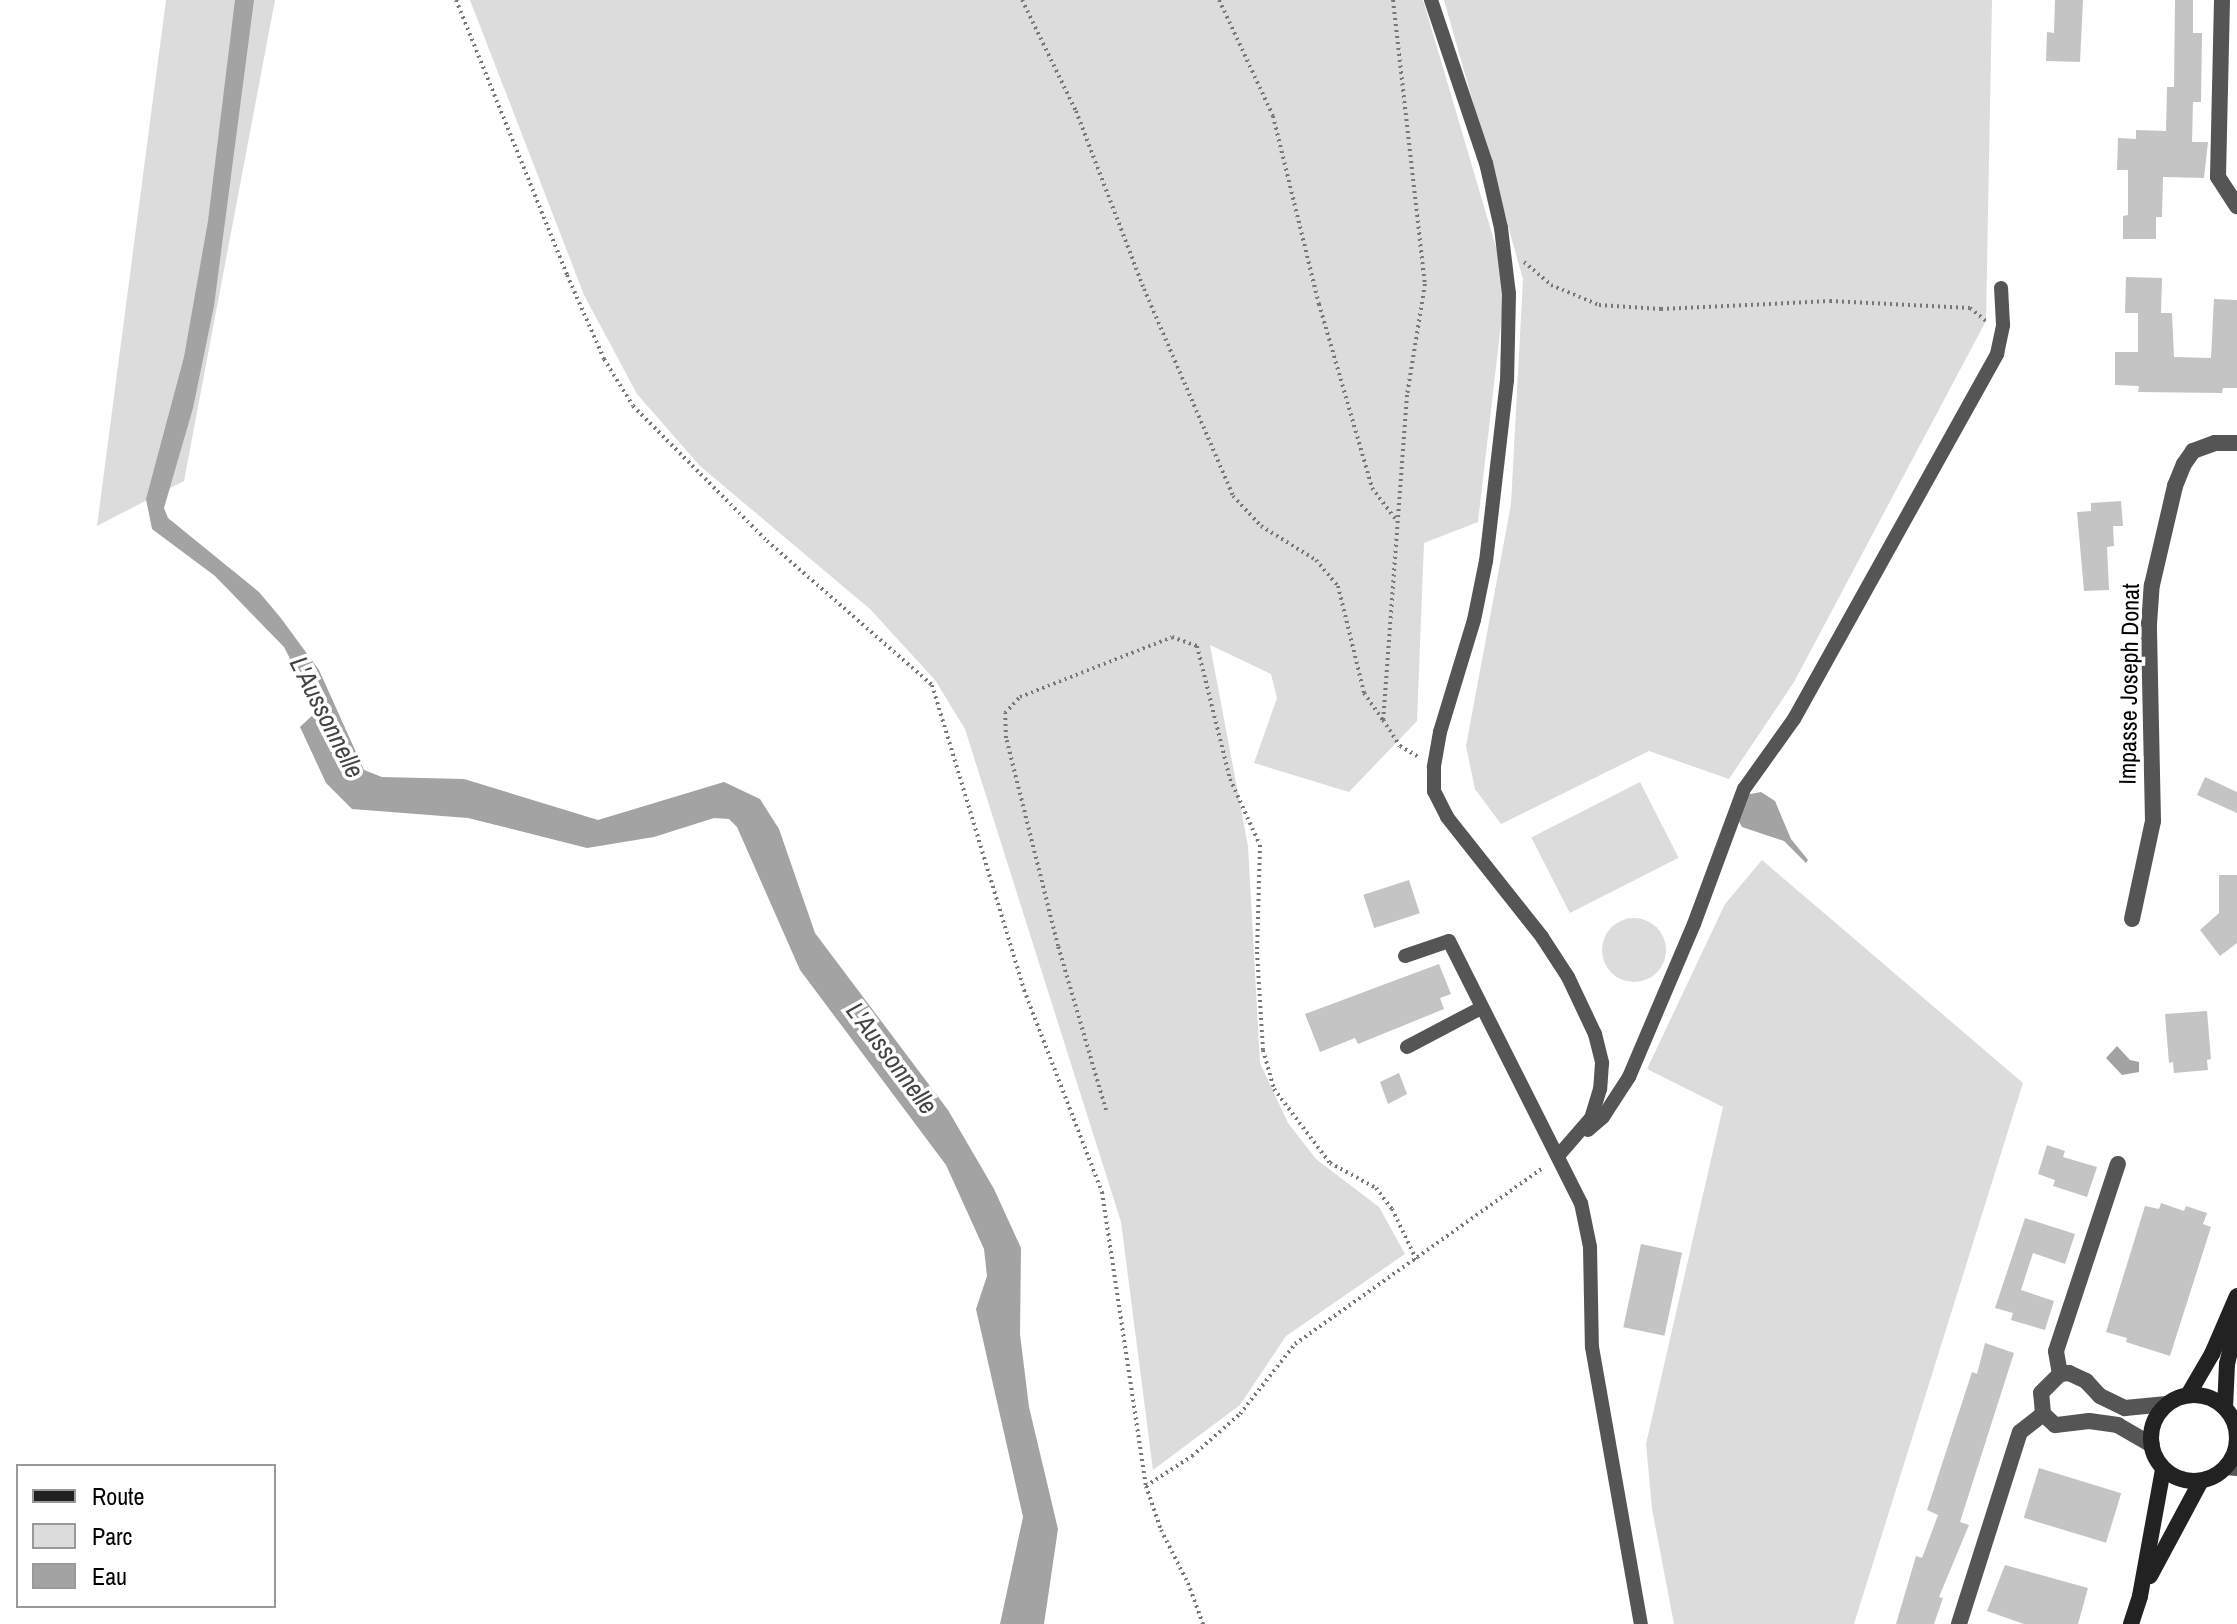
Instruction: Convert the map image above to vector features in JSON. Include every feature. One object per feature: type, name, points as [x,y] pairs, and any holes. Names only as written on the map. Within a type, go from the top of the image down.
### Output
[{"type":"main road","points":[[2188,1395],[2212,1354],[2237,1296]]},
{"type":"main road","points":[[2163,1469],[2187,1481],[2201,1481],[2231,1468],[2237,1436],[2225,1408],[2227,1364],[2237,1323]]},
{"type":"main road","points":[[2131,1624],[2140,1596],[2163,1469],[2152,1445],[2154,1423],[2167,1404],[2188,1395],[2214,1400],[2225,1408]]},
{"type":"main road","points":[[2140,1596],[2201,1481]]},
{"type":"street","points":[[2222,0],[2218,177],[2237,206]]},
{"type":"street","name":"Impasse Joseph Donat","points":[[2132,919],[2153,821],[2149,624],[2152,585],[2175,486],[2184,464],[2193,451],[2215,443],[2237,443]]},
{"type":"street","points":[[2060,1374],[2056,1351],[2118,1164]]},
{"type":"street","points":[[2152,1445],[2118,1425],[2089,1421],[2055,1425],[2043,1414],[2041,1393],[2060,1374],[2069,1373],[2086,1381],[2100,1396],[2125,1408],[2167,1404]]},
{"type":"street","points":[[1959,1624],[2020,1432],[2043,1414]]},
{"type":"lane","points":[[1431,0],[1486,163],[1503,245],[1509,294],[1507,380],[1486,561],[1434,767],[1434,791],[1447,817],[1542,937],[1568,977],[1595,1034],[1602,1063],[1600,1089],[1591,1118],[1559,1155]]},
{"type":"lane","points":[[1559,1155],[1603,1117],[1629,1077],[1694,924],[1744,789],[1794,719],[1997,354],[2003,325],[2001,288]]},
{"type":"lane","points":[[1405,956],[1449,941],[1581,1203],[1590,1247],[1592,1347],[1641,1624]]},
{"type":"lane","points":[[1407,1047],[1481,1008]]},
{"type":"path","points":[[456,0],[567,275],[604,359],[633,406],[767,541],[932,685],[1024,990],[1102,1192],[1146,1486],[1161,1530],[1188,1583],[1203,1624]]},
{"type":"path","points":[[1022,0],[1076,111],[1144,289],[1233,496],[1261,526],[1316,560],[1338,586],[1364,693],[1400,746],[1434,767]]},
{"type":"path","points":[[1219,0],[1273,116],[1319,304],[1372,488],[1398,523]]},
{"type":"path","points":[[1383,720],[1407,395],[1425,284],[1393,0]]},
{"type":"path","points":[[1503,245],[1551,285],[1599,305],[1661,309],[1830,301],[1970,308],[1993,327],[1997,354]]},
{"type":"path","points":[[1106,1110],[1058,946],[1006,738],[1005,713],[1020,697],[1172,637],[1197,646],[1230,779],[1260,845],[1258,966],[1263,1050],[1274,1089],[1330,1163],[1376,1188],[1392,1209],[1417,1261]]},
{"type":"path","points":[[1146,1486],[1192,1456],[1240,1414],[1295,1344],[1417,1261],[1559,1155]]},
{"type":"green space","points":[[166,0],[275,0],[184,481],[97,526]]},
{"type":"green space","points":[[470,0],[1423,0],[1506,281],[1478,522],[1424,543],[1417,721],[1349,792],[1254,763],[1277,698],[1271,674],[1210,645],[1248,846],[1260,1063],[1288,1123],[1316,1159],[1379,1207],[1405,1254],[1286,1336],[1240,1405],[1153,1470],[1121,1222],[965,729],[935,680],[870,609],[700,466],[637,394],[584,295]]},
{"type":"green space","points":[[1444,0],[1992,0],[1986,321],[1794,682],[1729,779],[1649,751],[1501,824],[1475,789],[1466,746],[1511,504],[1523,279]]},
{"type":"green space","points":[[1640,782],[1679,858],[1570,913],[1531,837]]},
{"type":"green space","points":[[1762,860],[2023,1083],[1854,1624],[1674,1624],[1652,1509],[1646,1444],[1723,1107],[1647,1069],[1725,904]]},
{"type":"green space","points":[[1634,918],[1657,927],[1666,950],[1657,973],[1634,982],[1611,973],[1602,950],[1611,927]]},
{"type":"water","name":"L'Aussonnelle","points":[[235,0],[254,0],[214,306],[193,408],[164,508],[168,518],[259,592],[280,617],[319,670],[364,770],[382,777],[464,779],[598,820],[724,782],[760,799],[779,829],[815,933],[948,1110],[994,1189],[1021,1248],[1020,1334],[1029,1407],[1058,1529],[1044,1624],[1000,1624],[1023,1517],[976,1309],[987,1276],[984,1249],[946,1165],[800,970],[737,827],[729,819],[714,818],[654,837],[587,848],[468,818],[352,809],[326,783],[300,727],[317,711],[284,647],[215,576],[152,529],[146,499],[184,357],[208,221]]},
{"type":"water","points":[[1761,792],[1775,801],[1791,839],[1808,860],[1806,863],[1784,841],[1742,827],[1737,818],[1745,795]]},
{"type":"water","points":[[2117,1046],[2130,1060],[2139,1062],[2139,1072],[2122,1075],[2106,1058]]},
{"type":"building","points":[[2055,0],[2083,0],[2080,62],[2046,61],[2047,32],[2054,33]]},
{"type":"building","points":[[2175,0],[2193,0],[2193,33],[2202,33],[2201,102],[2193,102],[2192,142],[2208,142],[2204,178],[2163,177],[2162,217],[2156,217],[2156,239],[2123,239],[2123,216],[2128,215],[2128,170],[2117,170],[2118,138],[2136,139],[2136,130],[2166,131],[2167,87],[2174,87]]},
{"type":"building","points":[[2126,277],[2162,278],[2161,313],[2172,313],[2174,357],[2211,358],[2214,299],[2237,300],[2237,388],[2223,388],[2222,393],[2138,392],[2139,386],[2115,385],[2115,352],[2138,352],[2138,313],[2125,313]]},
{"type":"building","points":[[2121,501],[2123,526],[2113,526],[2114,546],[2107,547],[2109,590],[2084,591],[2077,512],[2091,511],[2091,503]]},
{"type":"building","points":[[2205,777],[2237,792],[2237,813],[2197,795]]},
{"type":"building","points":[[2219,875],[2237,875],[2237,943],[2220,956],[2200,930],[2219,913]]},
{"type":"building","points":[[1409,880],[1420,913],[1374,928],[1363,895]]},
{"type":"building","points":[[1439,964],[1451,994],[1440,998],[1444,1009],[1358,1044],[1355,1038],[1320,1052],[1305,1014]]},
{"type":"building","points":[[2207,1011],[2211,1059],[2207,1060],[2208,1070],[2174,1073],[2173,1062],[2169,1063],[2165,1014]]},
{"type":"building","points":[[1399,1073],[1407,1094],[1388,1104],[1380,1082]]},
{"type":"building","points":[[2047,1145],[2065,1151],[2063,1157],[2097,1167],[2087,1197],[2053,1186],[2055,1180],[2038,1174]]},
{"type":"building","points":[[2161,1203],[2184,1211],[2186,1206],[2207,1213],[2203,1224],[2211,1227],[2170,1356],[2106,1332],[2145,1206],[2159,1209]]},
{"type":"building","points":[[2025,1218],[2075,1234],[2065,1264],[2033,1253],[2021,1290],[2054,1301],[2045,1330],[2011,1320],[2013,1313],[1995,1308]]},
{"type":"building","points":[[1641,1244],[1682,1253],[1664,1336],[1623,1327]]},
{"type":"building","points":[[1985,1343],[2014,1353],[1960,1522],[1969,1525],[1939,1597],[1943,1598],[1934,1624],[1896,1624],[1916,1556],[1922,1558],[1938,1515],[1927,1510],[1972,1372],[1977,1374]]},
{"type":"building","points":[[2039,1468],[2121,1493],[2106,1543],[2024,1518]]},
{"type":"building","points":[[2005,1565],[2088,1588],[2078,1624],[2024,1624],[1987,1611]]}]
